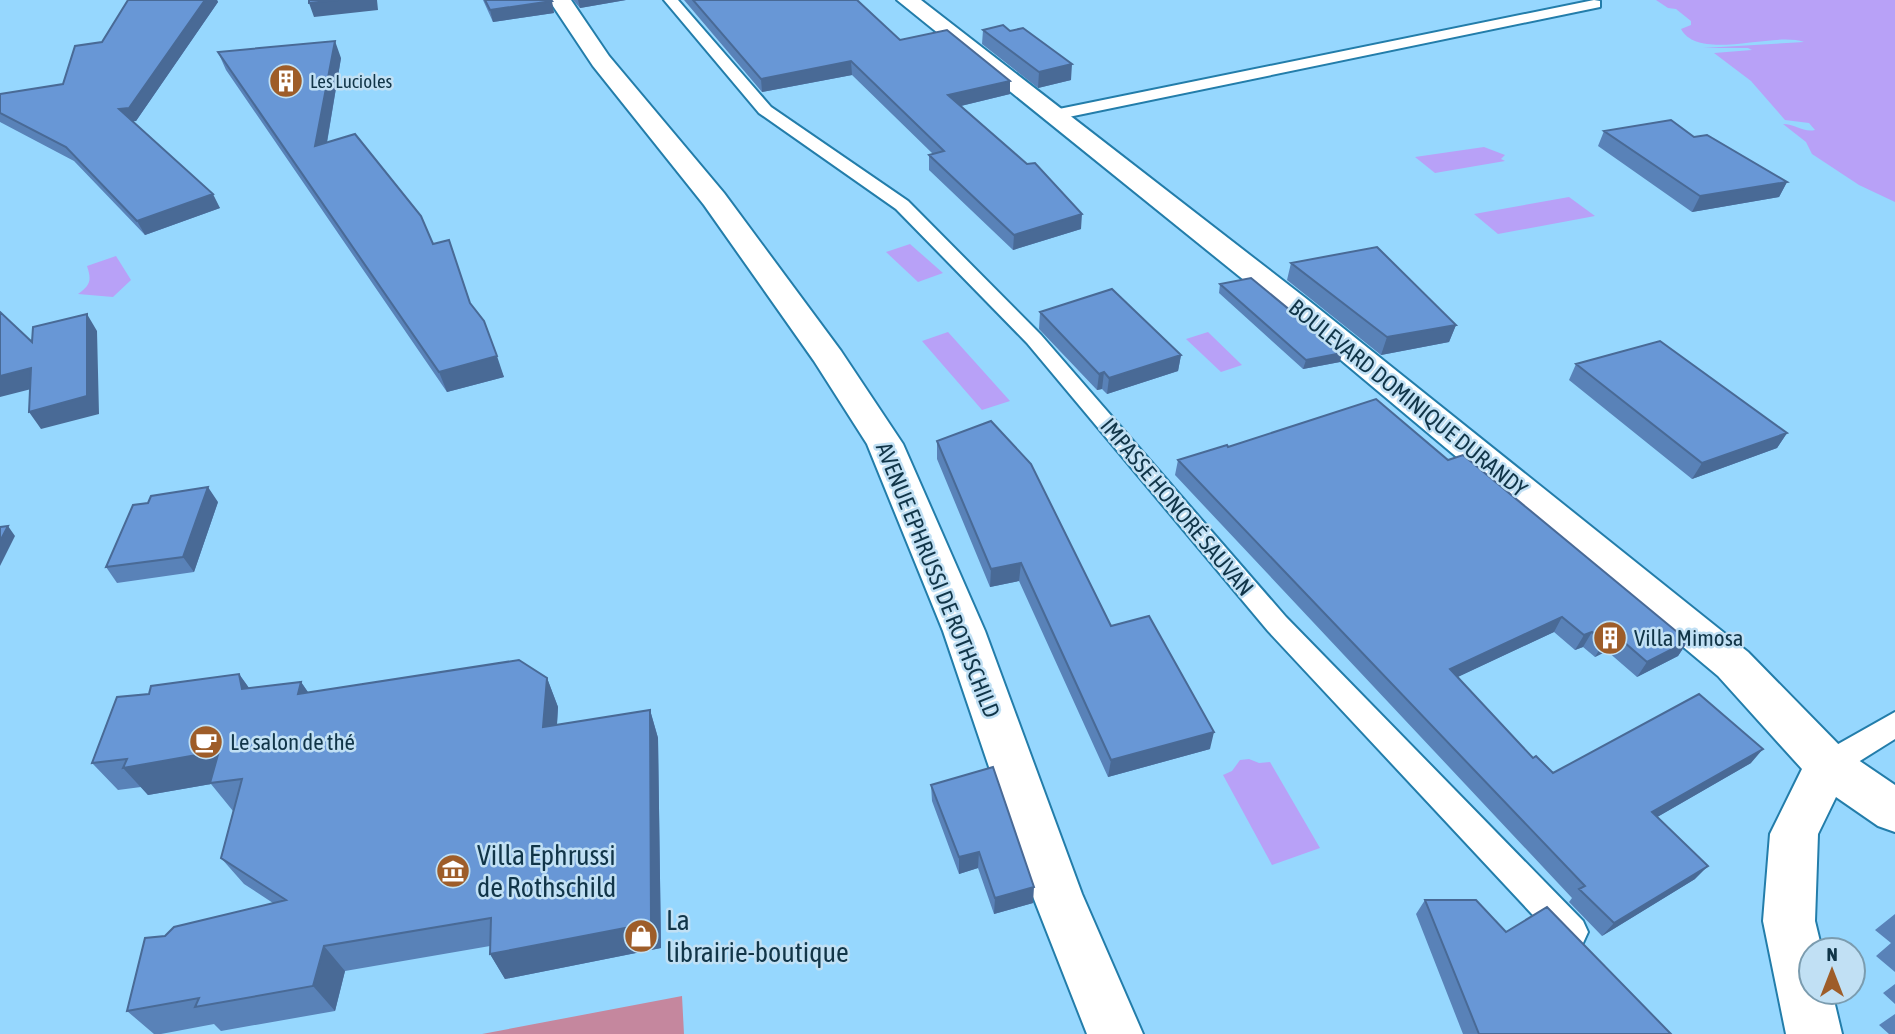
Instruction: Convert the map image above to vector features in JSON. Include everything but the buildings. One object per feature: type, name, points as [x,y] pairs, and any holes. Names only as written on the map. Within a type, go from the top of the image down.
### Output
[{"type":"street","name":"AVENUE EPHRUSSI DE ROTHSCHILD","points":[[560,0],[601,61],[714,199],[828,358],[885,444],[964,631],[1057,894],[1115,1034]]},
{"type":"street","name":"BOULEVARD DOMINIQUE DURANDY","points":[[908,0],[1297,307],[1733,664],[1828,765],[1895,811]]},
{"type":"street","points":[[1814,1034],[1789,922],[1794,834],[1828,765]]},
{"type":"lane","name":"IMPASSE HONORÉ SAUVAN","points":[[671,0],[765,110],[902,205],[1034,339],[1277,624],[1582,944]]},
{"type":"lane","points":[[1054,115],[1595,5]]},
{"type":"lane","points":[[1828,765],[1895,724]]},
{"type":"shaded area","points":[[1656,0],[1895,0],[1895,202],[1859,185],[1812,154],[1806,142],[1783,124],[1815,130],[1809,123],[1785,120],[1751,81],[1714,53],[1752,50],[1703,48],[1804,42],[1774,40],[1720,45],[1703,43],[1690,39],[1681,29],[1691,25],[1691,21],[1676,9],[1668,8]]},
{"type":"shaded area","points":[[1484,147],[1505,155],[1501,159],[1505,161],[1435,173],[1415,157]]},
{"type":"shaded area","points":[[1569,197],[1595,216],[1498,234],[1474,214]]},
{"type":"shaded area","points":[[910,244],[943,273],[918,282],[886,252]]},
{"type":"shaded area","points":[[116,256],[131,280],[113,297],[78,294],[89,282],[87,266]]},
{"type":"shaded area","points":[[948,332],[1010,401],[982,410],[922,341]]},
{"type":"shaded area","points":[[1208,332],[1242,365],[1221,372],[1186,339]]},
{"type":"shaded area","points":[[1249,759],[1259,763],[1270,762],[1320,848],[1272,865],[1223,775],[1232,771],[1240,760]]},
{"type":"shaded area","points":[[682,996],[684,1034],[482,1034],[661,1000]]},
{"type":"place","name":"Les Lucioles","points":[[286,81]]},
{"type":"place","name":"Villa Mimosa","points":[[1610,638]]},
{"type":"place","name":"Le salon de thé","points":[[206,742]]},
{"type":"place","name":"Villa Ephrussi de Rothschild","points":[[453,871]]},
{"type":"place","name":"La librairie-boutique","points":[[641,936]]}]
